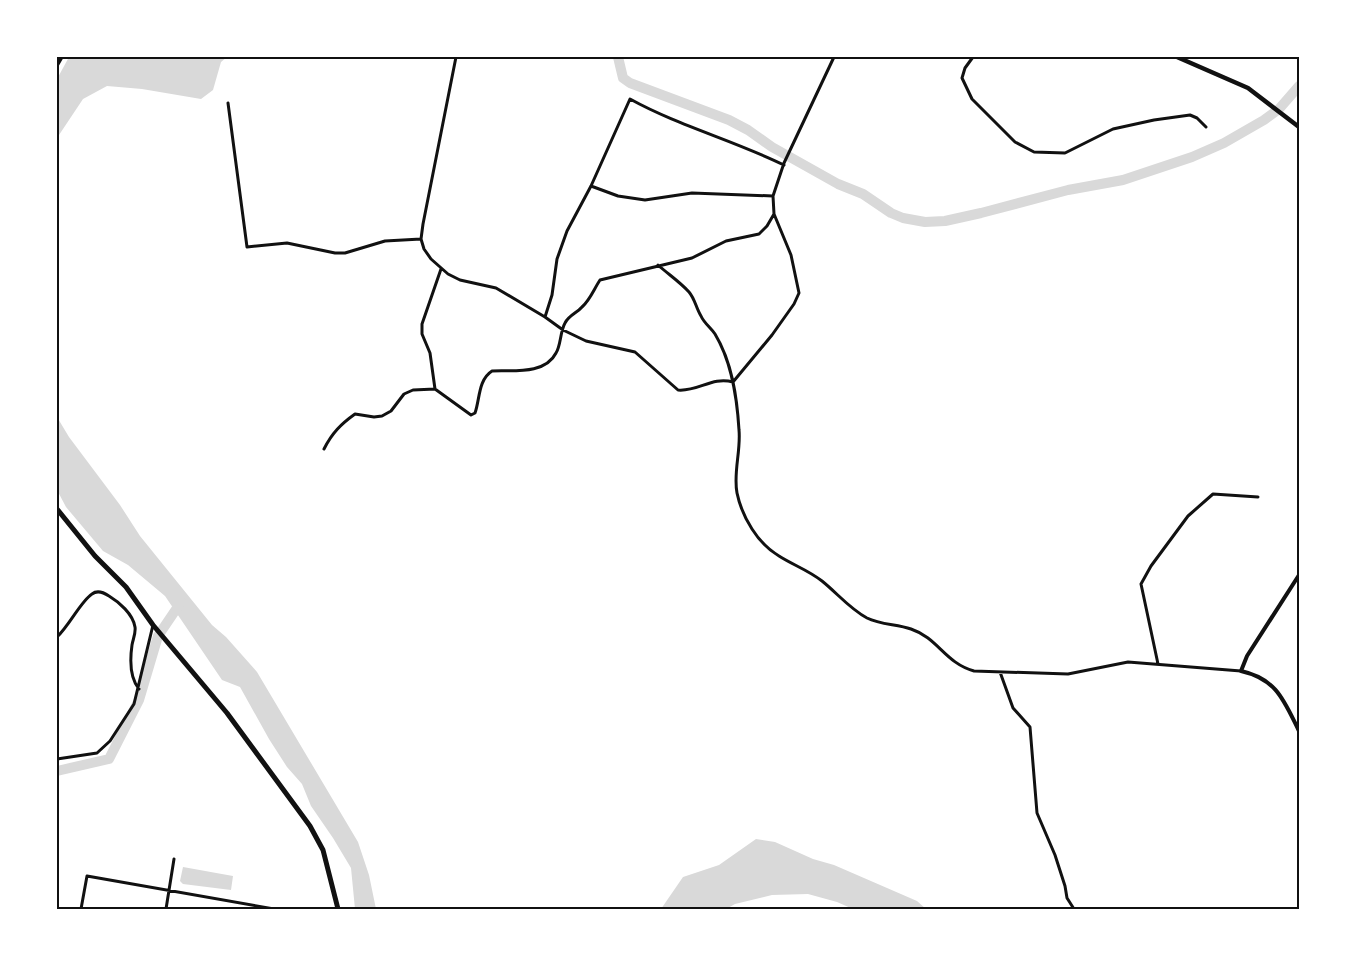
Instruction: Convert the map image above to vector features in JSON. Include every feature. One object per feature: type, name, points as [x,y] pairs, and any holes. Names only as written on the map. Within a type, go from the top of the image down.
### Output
[{"type":"main road","points":[[57,64],[61,57]]},
{"type":"main road","points":[[1177,57],[1239,82],[1266,100],[1299,127]]},
{"type":"main road","points":[[57,509],[95,556],[126,587],[155,627],[236,724],[310,826],[323,850],[338,909]]},
{"type":"street","points":[[456,57],[423,224],[421,239],[427,254],[441,269],[460,280],[496,288],[586,341],[635,352],[678,390],[695,388],[723,379],[733,382]]},
{"type":"street","points":[[733,382],[795,304],[799,293],[791,255],[774,214],[773,196],[784,164],[834,57]]},
{"type":"street","points":[[973,57],[965,68],[962,78],[968,93],[1015,142],[1029,150],[1039,153],[1065,153],[1121,126],[1185,115],[1193,116],[1206,127]]},
{"type":"street","points":[[545,317],[552,295],[557,259],[567,231],[591,186],[630,99],[672,120],[742,145],[784,164]]},
{"type":"street","points":[[228,103],[247,247],[287,243],[345,253],[385,241],[421,239]]},
{"type":"street","points":[[591,186],[618,196],[645,200],[692,193],[773,196]]},
{"type":"street","points":[[324,449],[339,426],[355,414],[382,416],[391,411],[404,394],[413,390],[435,389],[471,415],[475,413],[486,375],[492,371],[536,369],[555,355],[565,323],[590,299],[600,280],[692,258],[726,241],[759,234],[774,214]]},
{"type":"street","points":[[658,265],[692,296],[701,317],[715,333],[726,357],[736,390],[739,428],[737,492],[754,532],[766,547],[823,581],[869,620],[912,629],[926,636],[951,661],[962,668],[974,671],[1068,674],[1128,662],[1241,671],[1259,676],[1272,685],[1285,702],[1299,731]]},
{"type":"street","points":[[435,389],[430,353],[422,334],[422,324],[441,269]]},
{"type":"street","points":[[1158,664],[1141,584],[1151,566],[1188,516],[1213,494],[1258,497]]},
{"type":"street","points":[[1241,671],[1247,656],[1299,575]]},
{"type":"street","points":[[57,637],[72,621],[89,595],[96,592],[104,593],[118,602],[129,614],[135,626],[131,648],[132,681],[139,689]]},
{"type":"street","points":[[57,759],[97,753],[110,741],[134,704],[149,636],[155,627]]},
{"type":"street","points":[[1000,672],[1013,708],[1030,727],[1036,810],[1055,855],[1067,898],[1074,909]]},
{"type":"street","points":[[166,909],[174,859]]},
{"type":"street","points":[[81,909],[87,876],[274,909]]},
{"type":"street","points":[[57,909],[63,909]]},
{"type":"shaded area","points":[[69,57],[227,57],[221,62],[213,90],[201,99],[142,89],[107,86],[83,99],[57,138],[57,79]]},
{"type":"shaded area","points":[[57,417],[140,536],[212,625],[226,637],[257,672],[358,842],[369,875],[376,909],[355,909],[351,868],[311,806],[302,784],[287,767],[269,739],[240,687],[222,680],[165,596],[128,565],[103,551],[66,507],[57,490]]},
{"type":"shaded area","points":[[756,839],[775,842],[813,859],[834,865],[917,901],[926,909],[853,909],[808,894],[772,895],[735,904],[726,909],[661,909],[683,877],[719,865]]},
{"type":"shaded area","points":[[183,867],[233,876],[231,890],[183,884],[180,881]]},
{"type":"waterway","points":[[618,57],[623,78],[630,83],[729,120],[838,184],[863,194],[891,213],[925,222],[945,221],[1068,190],[1123,180],[1192,157],[1224,143],[1264,120],[1279,109],[1299,86]]},
{"type":"waterway","points":[[57,771],[109,759],[139,700],[158,636],[181,602]]}]
